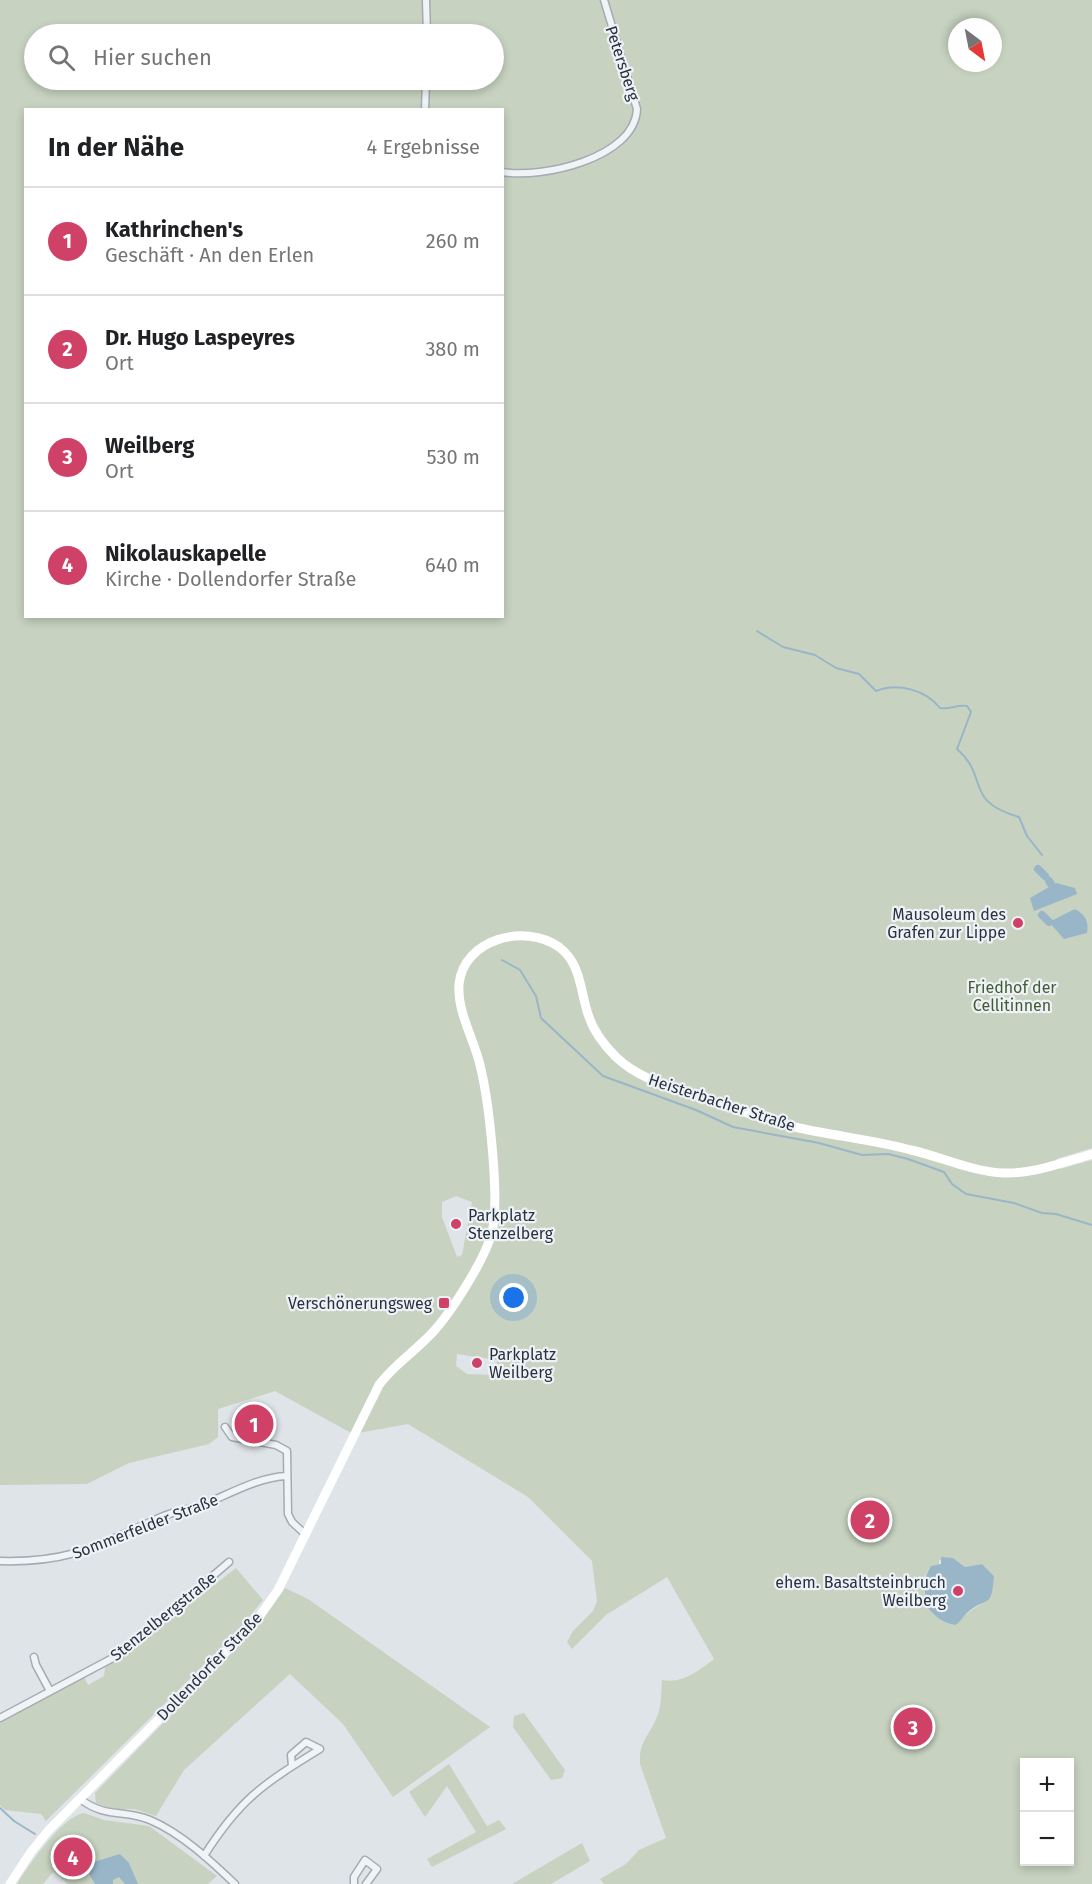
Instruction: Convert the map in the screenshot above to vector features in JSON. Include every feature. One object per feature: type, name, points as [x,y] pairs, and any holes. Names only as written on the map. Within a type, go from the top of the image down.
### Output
[{"type":"main road","name":"Heisterbacher Straße","points":[[362,1416],[387,1374],[426,1339],[444,1319],[482,1257],[491,1236],[494,1213],[488,1110],[480,1065],[459,993],[462,972],[470,958],[494,940],[537,939],[551,943],[566,954],[576,969],[589,1017],[601,1040],[629,1067],[658,1083],[796,1127],[910,1149],[985,1171],[1028,1171],[1092,1154]]},
{"type":"main road","name":"Dollendorfer Straße","points":[[10,1884],[31,1852],[80,1798],[257,1620],[278,1590],[362,1416]]},
{"type":"street","points":[[426,0],[427,24]]},
{"type":"street","name":"Petersberg","points":[[504,172],[541,172],[571,166],[615,144],[633,126],[637,109],[604,0]]},
{"type":"street","points":[[425,108],[426,90]]},
{"type":"street","points":[[225,1427],[232,1437],[285,1449],[288,1514],[292,1522],[305,1534]]},
{"type":"street","name":"Sommerfelder Straße","points":[[0,1561],[25,1562],[81,1554],[164,1516],[199,1506],[268,1479],[287,1476]]},
{"type":"street","name":"Stenzelbergstraße","points":[[0,1718],[124,1652],[229,1562]]},
{"type":"street","points":[[34,1657],[50,1691]]},
{"type":"street","points":[[204,1856],[238,1807],[262,1785],[320,1749],[306,1742],[291,1755],[291,1766]]},
{"type":"street","points":[[80,1798],[102,1812],[129,1814],[150,1821],[204,1856],[235,1884]]},
{"type":"street","points":[[354,1884],[354,1877],[365,1860],[377,1869],[366,1884]]},
{"type":"green space","name":"Friedhof der Cellitinnen","points":[[0,0],[1092,0],[1092,1148],[1056,1159],[1060,1169],[1092,1160],[1092,1884],[604,1884],[600,1879],[626,1864],[639,1850],[666,1838],[640,1764],[643,1745],[658,1714],[662,1680],[683,1678],[714,1659],[667,1577],[606,1615],[572,1649],[567,1642],[573,1631],[593,1611],[597,1601],[592,1561],[528,1497],[408,1424],[353,1434],[275,1391],[218,1409],[218,1437],[209,1444],[129,1463],[87,1484],[0,1485]],"holes":[[[456,1196],[472,1202],[462,1255],[457,1257],[442,1217],[442,1202]],[[457,1354],[497,1360],[495,1375],[467,1374],[456,1366]],[[953,1558],[965,1567],[982,1564],[994,1576],[986,1600],[962,1617],[955,1625],[941,1620],[936,1615],[922,1580],[931,1566],[939,1566],[939,1560]]]},
{"type":"green space","points":[[236,1568],[263,1600],[236,1633],[46,1821],[41,1814],[5,1810],[0,1805],[0,1723],[84,1677],[88,1685],[104,1676],[105,1667],[118,1660]]},
{"type":"green space","points":[[285,1588],[308,1599],[490,1727],[393,1797],[343,1724],[290,1674],[184,1770],[156,1816],[134,1809],[112,1809],[96,1803],[95,1793],[256,1628]]},
{"type":"green space","points":[[524,1713],[565,1770],[562,1778],[551,1780],[513,1727],[514,1716]]},
{"type":"green space","points":[[449,1764],[487,1826],[499,1820],[506,1829],[432,1867],[427,1859],[476,1832],[447,1786],[425,1817],[409,1792]]},
{"type":"green space","points":[[84,1813],[104,1820],[149,1826],[217,1876],[208,1884],[68,1884],[53,1872],[43,1884],[17,1884],[56,1832],[75,1816]]},
{"type":"green space","points":[[582,1843],[590,1861],[551,1884],[512,1884]]},
{"type":"water","points":[[1056,883],[1075,888],[1077,894],[1034,911],[1030,898]]},
{"type":"water","points":[[1075,909],[1086,918],[1087,933],[1064,939],[1049,922]]},
{"type":"water","name":"ehem. Basaltsteinbruch Weilberg","points":[[941,1557],[953,1558],[965,1567],[982,1564],[994,1576],[990,1598],[968,1612],[955,1625],[939,1619],[927,1607],[925,1578],[931,1566],[941,1564]]},
{"type":"water","points":[[120,1854],[129,1863],[138,1884],[125,1884],[119,1877],[113,1880],[113,1884],[95,1884],[89,1874],[94,1862]]},
{"type":"waterway","points":[[757,631],[783,647],[815,655],[836,668],[859,674],[876,691],[893,687],[911,689],[927,696],[940,708],[967,706],[971,712],[957,749],[973,770],[983,796],[990,804],[1019,817],[1027,836],[1042,855]]},
{"type":"waterway","points":[[1038,869],[1045,876]]},
{"type":"waterway","points":[[1042,915],[1049,922]]},
{"type":"waterway","points":[[502,960],[520,970],[536,996],[541,1018],[603,1076],[696,1110],[733,1127],[819,1143],[862,1155],[888,1154],[908,1159],[944,1172],[952,1184],[966,1194],[1014,1203],[1042,1213],[1056,1214],[1092,1225]]},
{"type":"waterway","points":[[0,1808],[14,1821],[35,1834]]},
{"type":"place","name":"Mausoleum des Grafen zur Lippe","points":[[1018,923]]},
{"type":"place","name":"Parkplatz Stenzelberg","points":[[456,1224]]},
{"type":"place","name":"Verschönerungsweg","points":[[444,1303]]},
{"type":"place","name":"Parkplatz Weilberg","points":[[477,1363]]},
{"type":"place","name":"Kathrinchen's","points":[[254,1424]]},
{"type":"place","name":"Dr. Hugo Laspeyres","points":[[870,1520]]},
{"type":"place","name":"ehem. Basaltsteinbruch Weilberg","points":[[958,1591]]},
{"type":"place","name":"Weilberg","points":[[913,1727]]},
{"type":"place","name":"Nikolauskapelle","points":[[73,1857]]}]
